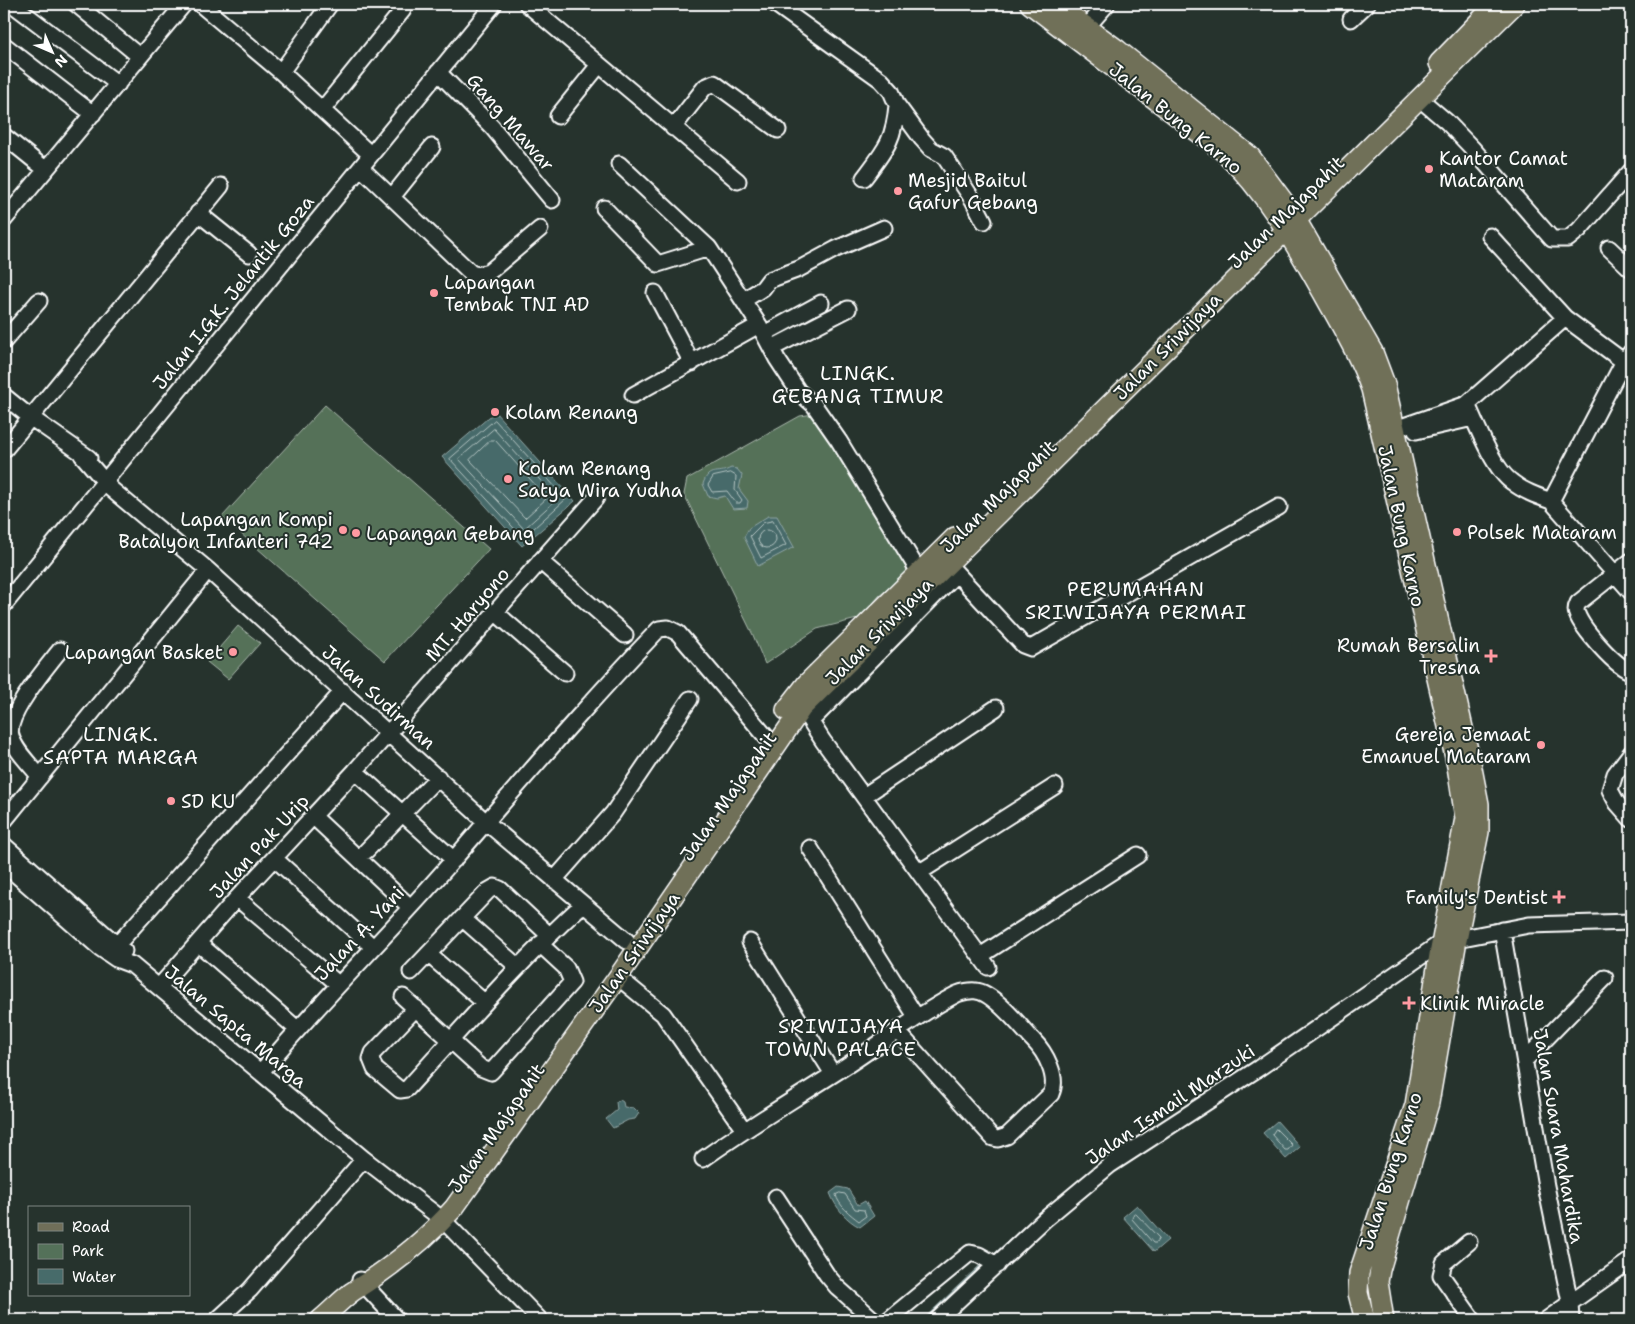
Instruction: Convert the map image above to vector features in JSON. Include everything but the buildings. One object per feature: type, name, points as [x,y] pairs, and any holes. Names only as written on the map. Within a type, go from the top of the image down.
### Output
[{"type":"main road","name":"Jalan Bung Karno","points":[[1030,4],[1113,56]]},
{"type":"main road","points":[[1056,4],[1087,27],[1113,56],[1250,156],[1287,218],[1373,352],[1378,387],[1396,434],[1419,571],[1464,764],[1479,804],[1479,832],[1450,941],[1428,1070],[1429,1103],[1390,1206],[1379,1276],[1378,1320]]},
{"type":"main road","name":"Jalan Majapahit","points":[[1287,218],[1412,90],[1485,25],[1496,4]]},
{"type":"main road","name":"Jalan Sriwijaya","points":[[439,1217],[618,977],[699,848],[807,714],[923,577],[952,559],[1287,218],[1420,99],[1485,25],[1515,4]]},
{"type":"main road","name":"Jalan Bung Karno","points":[[1378,387],[1419,571]]},
{"type":"main road","name":"Jalan Majapahit","points":[[359,1286],[439,1217],[627,941],[699,848],[794,699],[807,683],[923,577]]},
{"type":"main road","points":[[320,1320],[359,1286]]},
{"type":"street","points":[[12,4],[118,84]]},
{"type":"street","points":[[76,4],[139,56]]},
{"type":"street","points":[[4,220],[184,4]]},
{"type":"street","points":[[200,4],[282,72],[371,155]]},
{"type":"street","points":[[282,72],[330,4]]},
{"type":"street","points":[[528,4],[738,181]]},
{"type":"street","points":[[775,4],[886,85],[898,105],[929,146],[944,156],[974,200],[984,221]]},
{"type":"street","points":[[1087,27],[1107,4]]},
{"type":"street","points":[[1351,19],[1367,4]]},
{"type":"street","name":"Jalan I.G.K. Jelantik Goza","points":[[4,605],[438,72],[484,7]]},
{"type":"street","points":[[323,109],[403,10]]},
{"type":"street","points":[[4,45],[92,114]]},
{"type":"street","points":[[558,116],[599,65]]},
{"type":"street","name":"Gang Mawar","points":[[438,72],[492,127],[552,200]]},
{"type":"street","points":[[673,128],[705,88],[714,83],[778,130]]},
{"type":"street","points":[[1420,99],[1472,148],[1552,239],[1568,239],[1579,230],[1631,171]]},
{"type":"street","points":[[864,178],[887,148],[895,128],[898,105]]},
{"type":"street","points":[[4,136],[45,169]]},
{"type":"street","points":[[392,197],[432,147]]},
{"type":"street","points":[[620,164],[713,255],[744,300],[762,329],[777,359],[798,391],[814,405],[826,420],[923,577]]},
{"type":"street","points":[[360,168],[471,273],[478,275],[489,272],[540,229]]},
{"type":"street","points":[[4,450],[221,186]]},
{"type":"street","points":[[604,208],[658,264],[713,255]]},
{"type":"street","points":[[198,213],[249,254]]},
{"type":"street","points":[[744,300],[764,288],[769,280],[799,269],[836,249],[884,228]]},
{"type":"street","points":[[1490,236],[1565,318],[1629,360],[1551,501]]},
{"type":"street","points":[[1610,248],[1631,269]]},
{"type":"street","points":[[655,293],[692,363]]},
{"type":"street","points":[[4,340],[39,300]]},
{"type":"street","points":[[633,395],[692,363],[821,303]]},
{"type":"street","points":[[772,348],[848,308]]},
{"type":"street","points":[[1396,434],[1415,422],[1467,404],[1565,318]]},
{"type":"street","points":[[4,396],[82,454],[114,469]]},
{"type":"street","points":[[1467,404],[1488,452],[1510,482],[1532,494],[1551,501],[1631,592]]},
{"type":"street","points":[[1396,434],[1473,418]]},
{"type":"street","name":"Jalan Sudirman","points":[[82,454],[104,482],[208,570],[486,822],[582,905],[627,941]]},
{"type":"street","name":"MT. Haryono","points":[[388,734],[596,498]]},
{"type":"street","points":[[1138,855],[984,961],[822,741],[807,714],[952,559],[1023,645],[1031,648],[1279,507]]},
{"type":"street","points":[[1631,561],[1578,603],[1576,612],[1592,637],[1622,668],[1631,671]]},
{"type":"street","points":[[540,562],[625,635]]},
{"type":"street","points":[[4,821],[208,570]]},
{"type":"street","points":[[495,612],[565,673]]},
{"type":"street","name":"Jalan A. Yani","points":[[262,1072],[297,1029],[454,860],[659,629],[668,628],[678,633],[768,739]]},
{"type":"street","points":[[40,777],[14,744],[10,733],[14,715],[22,701],[60,650]]},
{"type":"street","points":[[4,845],[113,950],[343,691]]},
{"type":"street","points":[[554,880],[613,814],[690,699]]},
{"type":"street","points":[[864,796],[996,708]]},
{"type":"street","name":"Jalan Pak Urip","points":[[159,987],[237,898],[314,817],[388,734]]},
{"type":"street","points":[[1631,753],[1615,774],[1610,790],[1614,798],[1631,818]]},
{"type":"street","points":[[355,771],[454,860]]},
{"type":"street","points":[[366,851],[438,777]]},
{"type":"street","points":[[920,872],[1055,786]]},
{"type":"street","points":[[314,817],[410,907]]},
{"type":"street","points":[[810,848],[917,1018]]},
{"type":"street","points":[[275,858],[373,947]]},
{"type":"street","name":"Jalan Sapta Marga","points":[[4,864],[132,965],[364,1159],[439,1217],[540,1320]]},
{"type":"street","points":[[404,996],[486,1072],[491,1072],[572,982],[566,968],[544,940],[500,889],[495,888],[488,891],[411,972]]},
{"type":"street","points":[[237,898],[338,984]]},
{"type":"street","points":[[416,1008],[373,1053],[371,1059],[376,1069],[395,1088],[400,1090],[407,1089],[484,1002],[544,940],[582,905]]},
{"type":"street","points":[[462,918],[518,967]]},
{"type":"street","points":[[1450,941],[1529,925],[1631,922]]},
{"type":"street","name":"Jalan Suara Mahardika","points":[[1502,930],[1546,1186],[1570,1302],[1571,1320]]},
{"type":"street","name":"Jalan Ismail Marzuki","points":[[937,1320],[989,1261],[1110,1165],[1450,941]]},
{"type":"street","points":[[750,942],[833,1074]]},
{"type":"street","points":[[198,943],[297,1029]]},
{"type":"street","points":[[428,954],[484,1002]]},
{"type":"street","points":[[618,977],[663,1014],[744,1130]]},
{"type":"street","points":[[1525,1060],[1605,978]]},
{"type":"street","points":[[703,1159],[744,1130],[917,1018],[960,993],[982,992],[996,1002],[1043,1050],[1054,1082],[1053,1089],[1051,1094],[1003,1138],[993,1138],[898,1032]]},
{"type":"street","points":[[218,1320],[250,1290],[364,1159]]},
{"type":"street","points":[[776,1197],[827,1275],[837,1287],[874,1320]]},
{"type":"street","points":[[1469,1242],[1444,1263],[1441,1275],[1474,1320]]},
{"type":"street","points":[[888,1320],[970,1253],[989,1261]]},
{"type":"street","points":[[1546,1320],[1631,1260]]},
{"type":"street","points":[[359,1286],[397,1320]]},
{"type":"green space","name":"Lapangan Gebang","points":[[325,405],[489,549],[385,661],[222,517]]},
{"type":"green space","points":[[814,414],[915,567],[879,596],[861,618],[817,629],[765,664],[753,635],[684,494],[687,479],[800,416]]},
{"type":"green space","name":"Lapangan Basket","points":[[238,626],[260,643],[228,679],[207,662]]},
{"type":"water","name":"Kolam Renang Satya Wira Yudha","points":[[495,412],[575,501],[522,546],[442,457]]},
{"type":"water","points":[[731,468],[737,469],[742,475],[739,489],[748,501],[747,508],[733,509],[725,496],[717,498],[708,496],[703,484],[705,478],[711,473]]},
{"type":"water","points":[[768,516],[777,516],[794,547],[758,566],[744,537],[749,528]]},
{"type":"water","points":[[620,1100],[623,1102],[624,1107],[634,1108],[639,1113],[635,1119],[628,1120],[613,1128],[606,1119],[617,1110],[616,1102]]},
{"type":"water","points":[[1277,1121],[1300,1147],[1286,1159],[1263,1133]]},
{"type":"water","points":[[838,1187],[848,1189],[858,1205],[865,1201],[874,1216],[860,1227],[846,1217],[838,1208],[830,1193]]},
{"type":"water","points":[[1137,1205],[1168,1240],[1154,1252],[1123,1217]]},
{"type":"waterway","points":[[991,1258],[1029,1224]]},
{"type":"waterway","points":[[924,1320],[984,1263]]},
{"type":"place","name":"Kantor Camat Mataram","points":[[1429,169]]},
{"type":"place","name":"Mesjid Baitul Gafur Gebang","points":[[898,191]]},
{"type":"place","name":"Lapangan Tembak TNI AD","points":[[434,293]]},
{"type":"place","name":"Kolam Renang","points":[[495,412]]},
{"type":"place","name":"Kolam Renang Satya Wira Yudha","points":[[508,479]]},
{"type":"place","name":"Lapangan Kompi Batalyon Infanteri 742","points":[[343,530]]},
{"type":"place","name":"Polsek Mataram","points":[[1457,532]]},
{"type":"place","name":"Lapangan Gebang","points":[[356,533]]},
{"type":"place","name":"Lapangan Basket","points":[[233,652]]},
{"type":"place","name":"Rumah Bersalin Tresna","points":[[1491,656]]},
{"type":"place","name":"Gereja Jemaat Emanuel Mataram","points":[[1541,745]]},
{"type":"place","name":"SD KU","points":[[171,801]]},
{"type":"place","name":"Family's Dentist","points":[[1559,897]]},
{"type":"place","name":"Klinik Miracle","points":[[1409,1003]]},
{"type":"district","name":"LINGK. GEBANG TIMUR","points":[[858,384]]},
{"type":"district","name":"PERUMAHAN SRIWIJAYA PERMAI","points":[[1136,600]]},
{"type":"district","name":"LINGK. SAPTA MARGA","points":[[121,746]]},
{"type":"district","name":"SRIWIJAYA TOWN PALACE","points":[[841,1038]]}]
